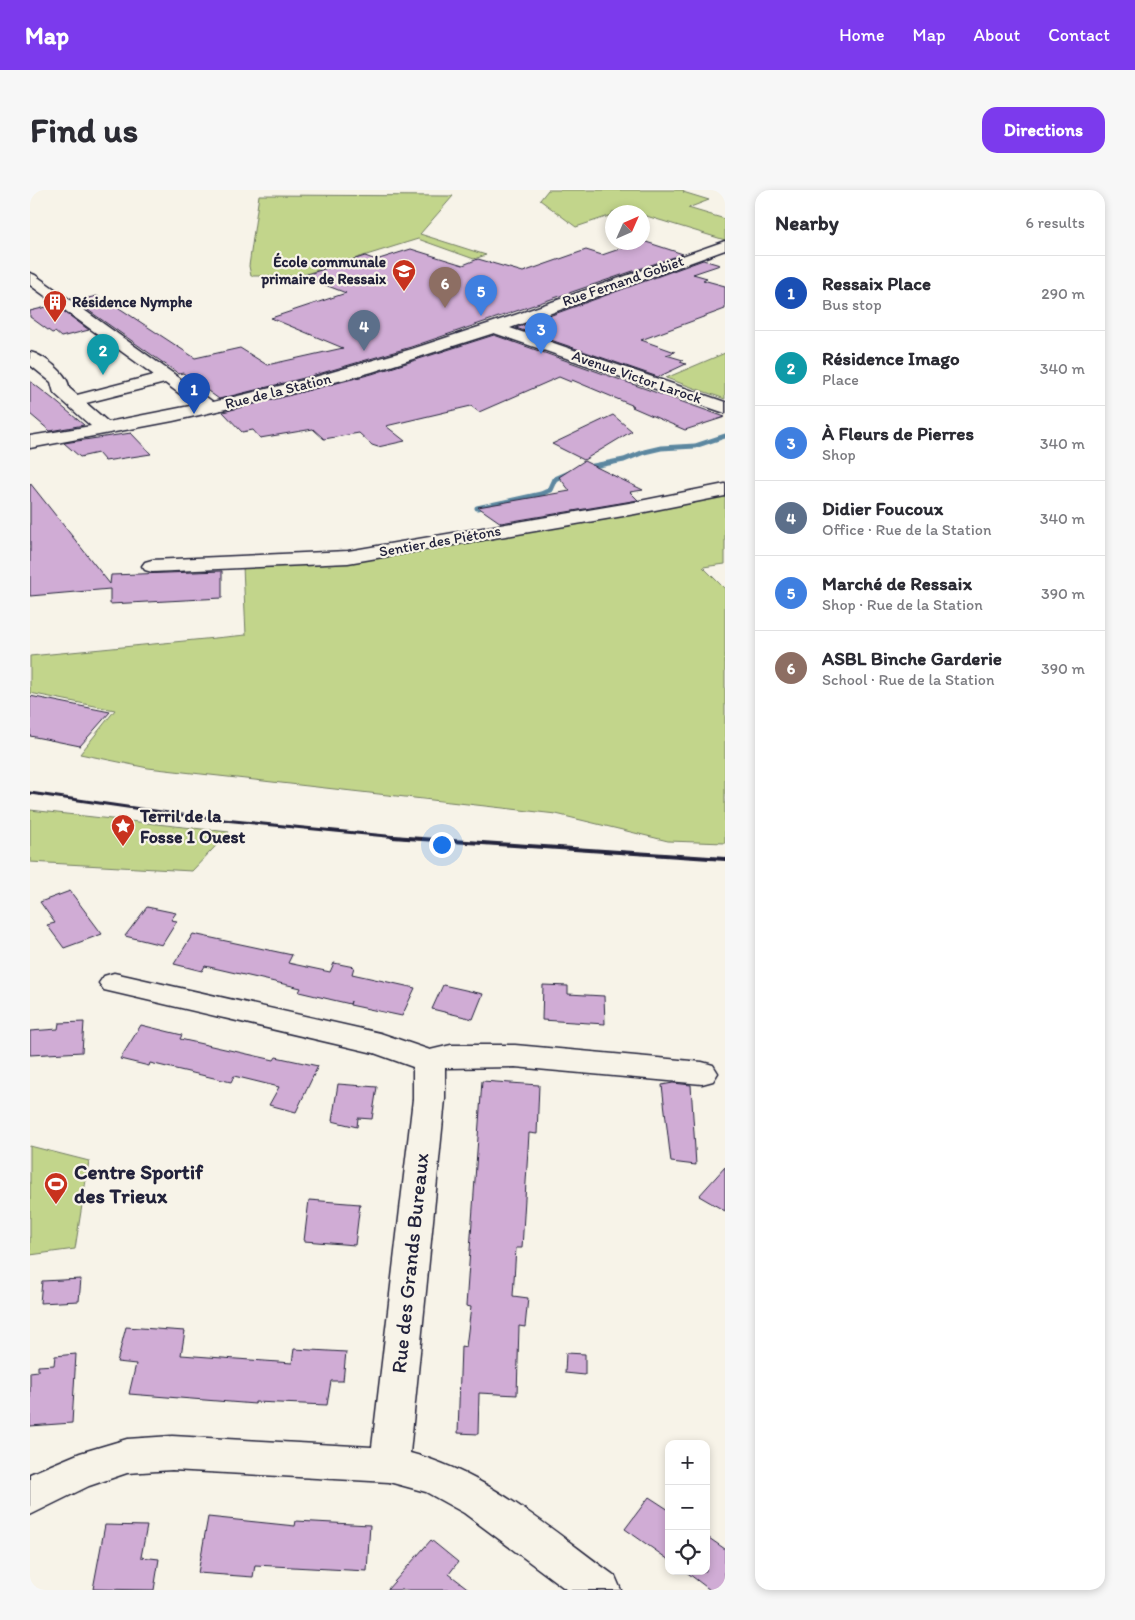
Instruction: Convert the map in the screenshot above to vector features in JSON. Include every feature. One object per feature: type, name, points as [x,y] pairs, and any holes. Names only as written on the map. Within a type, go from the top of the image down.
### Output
[{"type":"street","name":"Rue Fernand Gobiet","points":[[492,327],[725,245]]},
{"type":"street","points":[[30,278],[209,407]]},
{"type":"street","name":"Rue de la Station","points":[[30,442],[209,407],[367,368],[492,327]]},
{"type":"street","name":"Avenue Victor Larock","points":[[492,327],[725,408]]},
{"type":"street","points":[[30,357],[57,378],[60,381],[60,389],[104,428]]},
{"type":"street","points":[[74,401],[168,377]]},
{"type":"street","name":"Sentier des Piétons","points":[[152,566],[233,564],[348,557],[725,490]]},
{"type":"street","points":[[114,983],[380,1044],[429,1061],[451,1056],[515,1056],[702,1073]]},
{"type":"street","name":"Rue des Grands Bureaux","points":[[389,1465],[424,1130],[429,1099],[429,1061]]},
{"type":"street","points":[[30,1497],[42,1488],[80,1471],[127,1456],[172,1453],[389,1465],[435,1477],[478,1500],[600,1590]]},
{"type":"green space","points":[[548,190],[685,190],[683,192],[709,200],[688,208],[725,219],[725,240],[650,217],[650,205],[605,205],[605,217],[576,227],[540,200]]},
{"type":"green space","points":[[259,195],[453,196],[420,234],[486,255],[474,259],[418,239],[299,276],[251,276],[249,266]]},
{"type":"green space","points":[[725,353],[725,399],[666,378]]},
{"type":"green space","points":[[725,492],[725,564],[703,567],[725,589],[725,843],[668,841],[556,814],[148,768],[80,754],[115,710],[30,693],[30,656],[246,635],[243,566],[422,546],[430,549]]},
{"type":"green space","name":"Terril de la Fosse 1 Ouest","points":[[30,810],[229,832],[192,871],[30,862]]},
{"type":"green space","name":"Centre Sportif des Trieux","points":[[30,1146],[89,1161],[75,1249],[30,1255]]},
{"type":"building","points":[[650,243],[683,254],[411,347],[308,377],[219,399],[183,373],[179,374],[75,301],[97,296],[112,307],[116,306],[195,358],[240,348],[267,365],[343,348],[271,318],[346,293],[302,276],[365,256],[376,260],[411,249],[463,265],[478,259],[523,272],[586,250],[602,255],[617,250],[650,250]]},
{"type":"building","points":[[703,260],[720,265],[693,274],[707,278],[703,280],[725,286],[725,309],[641,340],[675,352],[666,355],[683,360],[680,362],[686,364],[658,377],[516,328]]},
{"type":"building","name":"Résidence Nymphe","points":[[55,305],[89,330],[61,337],[55,332],[52,333],[30,317],[30,311]]},
{"type":"building","points":[[494,335],[725,417],[685,430],[632,407],[634,406],[572,380],[571,382],[559,377],[479,412],[471,406],[386,426],[405,441],[378,447],[372,445],[359,433],[324,439],[313,429],[260,438],[253,430],[242,432],[223,412],[372,374]]},
{"type":"building","points":[[30,381],[84,425],[50,431],[30,414]]},
{"type":"building","points":[[613,415],[632,431],[584,460],[552,444]]},
{"type":"building","points":[[131,433],[151,454],[105,461],[98,453],[80,457],[64,443]]},
{"type":"building","points":[[584,461],[643,490],[630,492],[638,500],[501,523],[478,507],[570,491],[559,477]]},
{"type":"building","points":[[30,483],[110,584],[111,575],[222,571],[222,598],[110,604],[110,589],[30,596]]},
{"type":"building","points":[[30,696],[110,712],[80,746],[30,736]]},
{"type":"building","points":[[70,891],[102,934],[64,948],[47,925],[55,923],[40,902]]},
{"type":"building","points":[[147,907],[176,913],[171,920],[177,921],[162,945],[125,936]]},
{"type":"building","points":[[193,934],[292,955],[288,963],[330,972],[334,963],[354,967],[352,974],[415,988],[402,1016],[350,1005],[351,1001],[350,1004],[299,992],[301,988],[205,966],[202,971],[174,964]]},
{"type":"building","points":[[443,985],[483,994],[473,1019],[432,1009]]},
{"type":"building","points":[[543,985],[568,986],[568,994],[604,996],[605,1024],[542,1020]]},
{"type":"building","points":[[84,1022],[82,1052],[30,1055],[30,1031],[58,1029],[59,1023]]},
{"type":"building","points":[[141,1025],[182,1035],[180,1039],[274,1060],[276,1057],[318,1066],[296,1112],[269,1105],[279,1087],[234,1076],[231,1082],[150,1063],[149,1066],[120,1059]]},
{"type":"building","points":[[482,1081],[539,1085],[537,1134],[529,1133],[522,1248],[516,1248],[513,1296],[528,1298],[525,1327],[519,1326],[517,1395],[479,1393],[478,1434],[458,1433],[461,1346],[466,1347],[471,1307],[466,1306]]},
{"type":"building","points":[[673,1083],[691,1085],[696,1165],[671,1162],[662,1085]]},
{"type":"building","points":[[338,1084],[377,1087],[372,1119],[358,1118],[357,1127],[332,1121]]},
{"type":"building","points":[[725,1167],[725,1211],[699,1196]]},
{"type":"building","points":[[309,1200],[360,1204],[355,1245],[304,1241]]},
{"type":"building","points":[[81,1279],[79,1301],[40,1303],[42,1281]]},
{"type":"building","points":[[126,1327],[185,1331],[181,1355],[292,1363],[294,1349],[346,1352],[343,1381],[331,1381],[327,1405],[255,1402],[255,1404],[129,1394],[136,1364],[117,1362]]},
{"type":"building","points":[[566,1353],[585,1354],[585,1375],[565,1373]]},
{"type":"building","points":[[76,1354],[72,1423],[30,1426],[30,1372],[38,1371],[38,1366],[54,1365],[55,1356]]},
{"type":"building","points":[[649,1497],[665,1507],[665,1557],[625,1529]]},
{"type":"building","points":[[208,1517],[295,1526],[296,1521],[370,1525],[367,1571],[255,1565],[253,1577],[198,1573]]},
{"type":"building","points":[[105,1525],[147,1526],[141,1557],[159,1559],[154,1590],[93,1589]]},
{"type":"building","points":[[710,1539],[725,1549],[725,1590],[710,1590],[690,1575],[710,1575]]},
{"type":"building","points":[[431,1540],[458,1562],[449,1574],[470,1590],[387,1590]]},
{"type":"waterway","points":[[477,508],[541,494],[550,490],[555,479],[578,469],[624,460],[661,448],[695,446],[725,436]]},
{"type":"railway","points":[[30,793],[203,818],[407,838]]},
{"type":"railway","points":[[392,837],[407,838]]},
{"type":"railway","points":[[407,838],[725,859]]},
{"type":"place","name":"École communale primaire de Ressaix","points":[[404,292]]},
{"type":"place","name":"ASBL Binche Garderie","points":[[445,308]]},
{"type":"place","name":"Marché de Ressaix","points":[[481,316]]},
{"type":"place","name":"Résidence Nymphe","points":[[55,323]]},
{"type":"place","name":"Didier Foucoux","points":[[364,351]]},
{"type":"place","name":"À Fleurs de Pierres","points":[[541,354]]},
{"type":"place","name":"Résidence Imago","points":[[103,375]]},
{"type":"place","name":"Ressaix Place","points":[[194,414]]},
{"type":"place","name":"Terril de la Fosse 1 Ouest","points":[[123,847]]},
{"type":"place","name":"Centre Sportif des Trieux","points":[[56,1205]]}]
